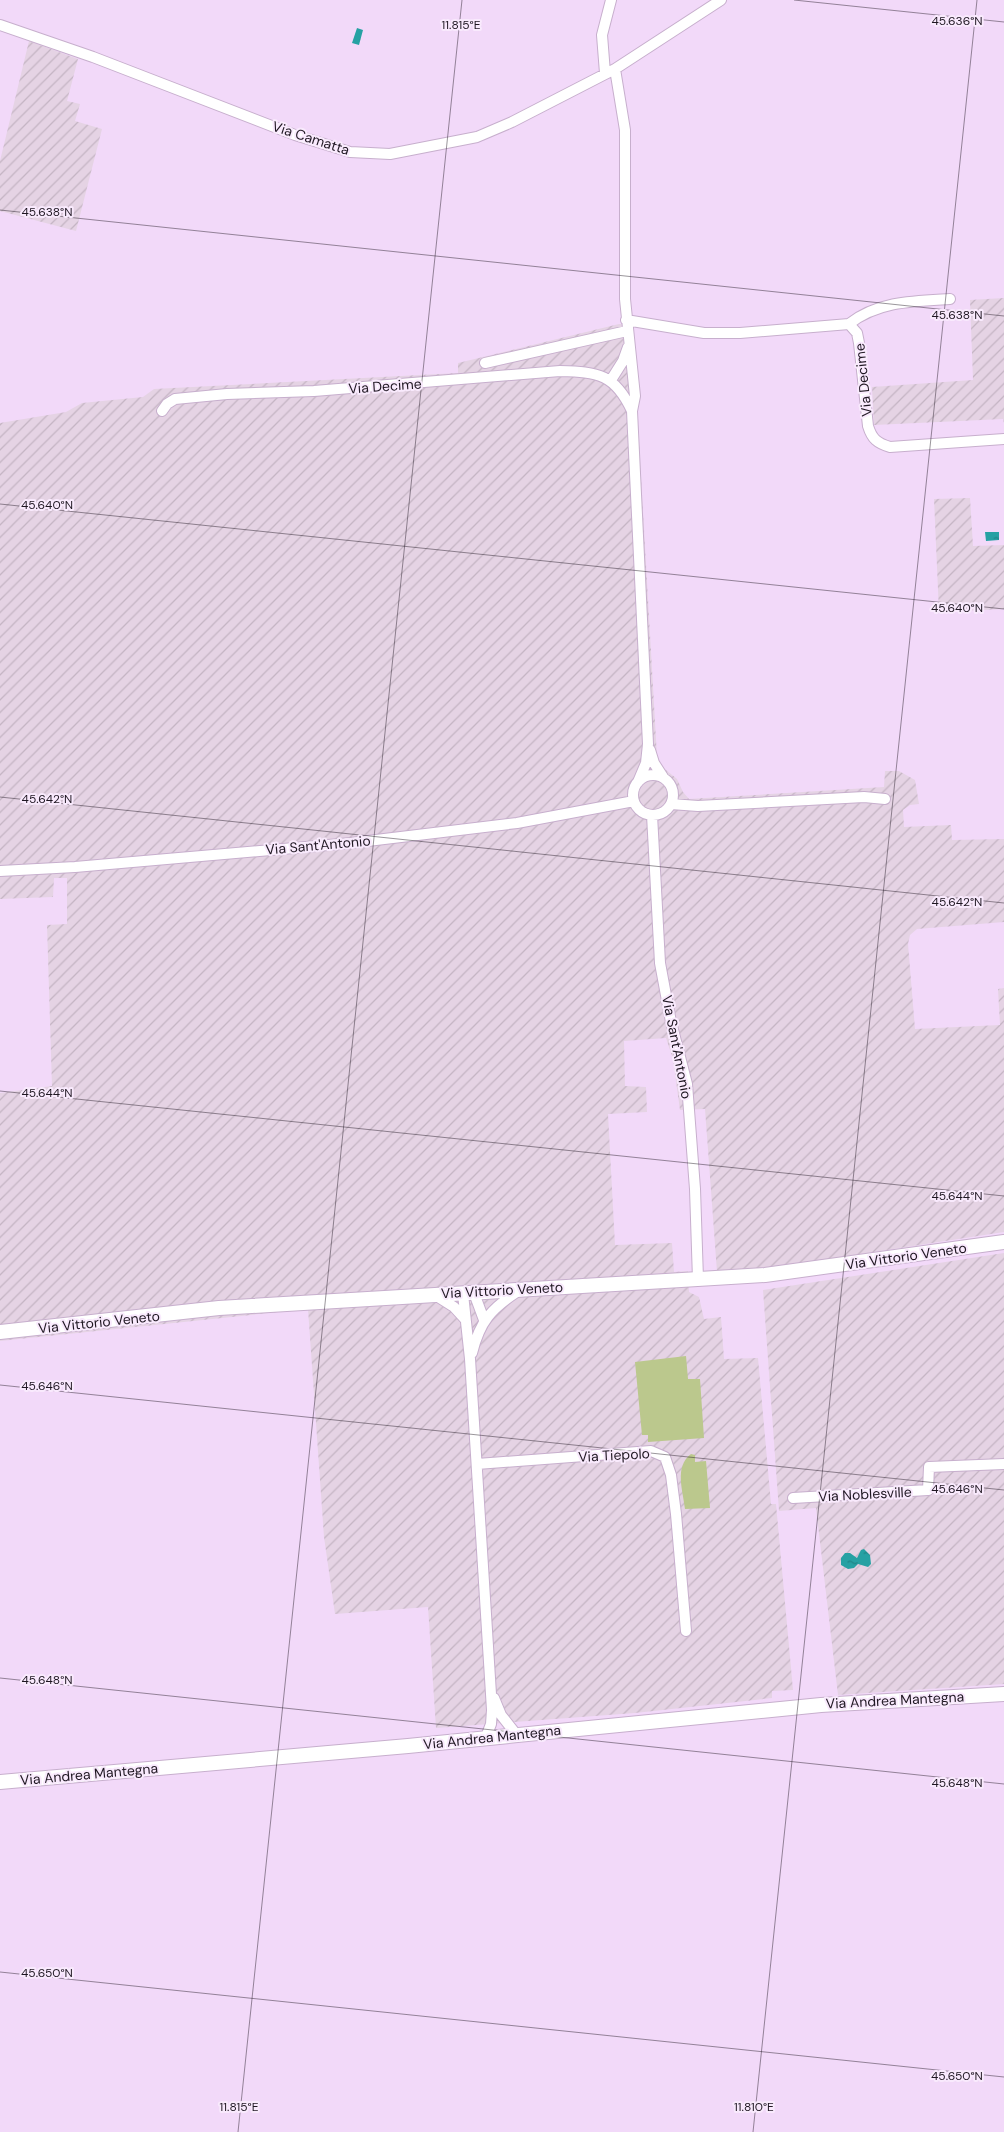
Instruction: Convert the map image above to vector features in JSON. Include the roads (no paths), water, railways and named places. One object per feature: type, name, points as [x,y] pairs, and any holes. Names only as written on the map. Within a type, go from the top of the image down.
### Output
[{"type":"main road","name":"Via Vittorio Veneto","points":[[0,1332],[219,1308],[765,1275],[1004,1242]]},
{"type":"main road","name":"Via Andrea Mantegna","points":[[0,1782],[408,1746],[493,1733],[516,1734],[821,1705],[1004,1694]]},
{"type":"street","points":[[611,0],[602,34],[625,130],[627,325],[635,396],[632,411],[648,744],[646,763],[634,789],[634,801],[639,809],[652,815],[663,812],[671,804],[673,791],[654,763],[648,744]]},
{"type":"street","name":"Via Camatta","points":[[0,25],[93,57],[296,136],[350,152],[390,154],[477,137],[542,107],[610,71],[721,0]]},
{"type":"street","points":[[485,363],[627,325],[704,333],[740,333],[849,324],[858,317],[886,306],[911,301],[950,299]]},
{"type":"street","name":"Via Decime","points":[[849,324],[857,333],[860,343],[868,426],[872,437],[878,444],[890,447],[1004,439]]},
{"type":"street","points":[[615,383],[629,344]]},
{"type":"street","name":"Via Decime","points":[[162,411],[175,399],[226,394],[314,391],[560,371],[585,372],[615,383]]},
{"type":"street","points":[[615,383],[633,371]]},
{"type":"street","points":[[615,383],[632,411]]},
{"type":"street","points":[[638,782],[647,776],[663,777]]},
{"type":"street","points":[[671,804],[686,807],[864,797],[885,800]]},
{"type":"street","name":"Via Sant'Antonio","points":[[0,871],[75,867],[350,842],[517,823],[634,801]]},
{"type":"street","name":"Via Sant'Antonio","points":[[652,815],[660,963],[671,1022],[687,1084],[698,1279]]},
{"type":"street","points":[[470,1359],[476,1337],[484,1320],[506,1299],[518,1291]]},
{"type":"street","points":[[433,1294],[454,1307],[465,1319]]},
{"type":"street","points":[[469,1294],[484,1320]]},
{"type":"street","points":[[469,1294],[465,1319],[470,1359],[493,1733]]},
{"type":"street","name":"Via Tiepolo","points":[[477,1464],[651,1451],[665,1457],[671,1475],[676,1514],[686,1631]]},
{"type":"street","name":"Via Noblesville","points":[[793,1498],[928,1490],[929,1467],[1004,1464]]},
{"type":"street","points":[[491,1690],[501,1715],[516,1734]]},
{"type":"street","points":[[493,1733],[501,1715]]},
{"type":"water","points":[[357,28],[363,30],[359,45],[352,43]]},
{"type":"water","points":[[985,532],[999,532],[999,540],[986,541]]},
{"type":"water","points":[[864,1549],[870,1555],[871,1564],[868,1567],[858,1564],[854,1568],[848,1569],[841,1565],[841,1558],[845,1553],[850,1553],[857,1558],[861,1550]]}]
